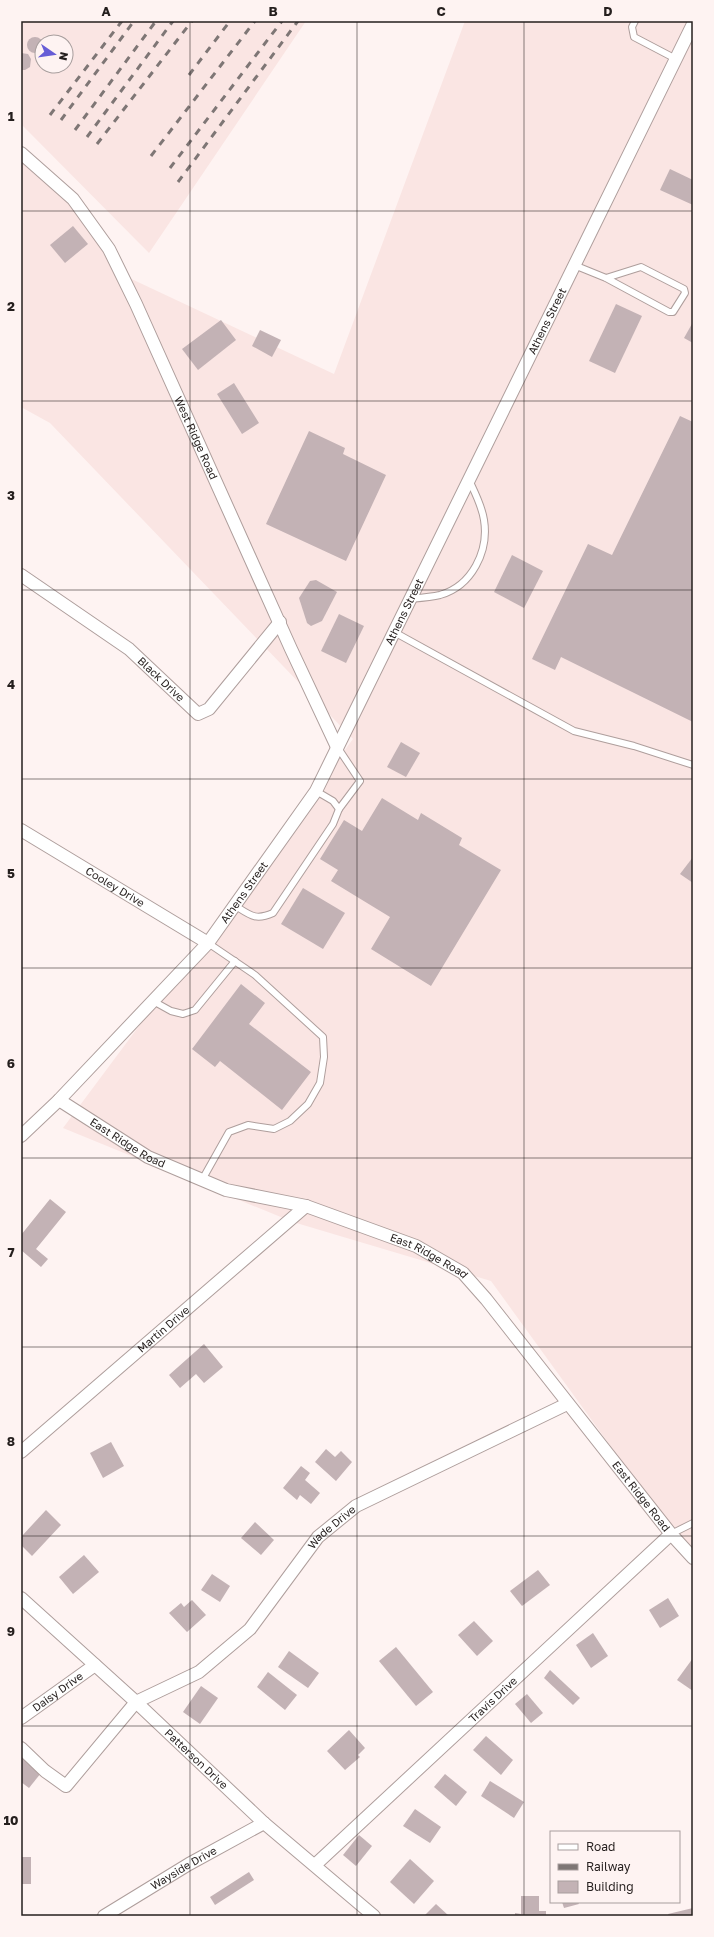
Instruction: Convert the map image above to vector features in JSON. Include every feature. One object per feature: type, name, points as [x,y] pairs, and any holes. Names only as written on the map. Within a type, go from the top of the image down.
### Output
[{"type":"street","name":"Athens Street","points":[[21,1136],[59,1100],[208,943],[316,791],[693,24]]},
{"type":"street","name":"West Ridge Road","points":[[21,153],[73,199],[109,249],[136,304],[337,747]]},
{"type":"street","name":"Black Drive","points":[[21,575],[129,649],[198,714],[209,709],[280,622]]},
{"type":"street","name":"Cooley Drive","points":[[21,830],[208,943]]},
{"type":"street","name":"East Ridge Road","points":[[59,1100],[148,1157],[226,1190],[306,1206],[416,1246],[463,1273],[486,1299],[567,1404],[693,1558]]},
{"type":"street","name":"Martin Drive","points":[[21,1452],[306,1206]]},
{"type":"street","name":"Wade Drive","points":[[136,1702],[199,1672],[250,1629],[318,1537],[356,1506],[567,1404]]},
{"type":"street","name":"Travis Drive","points":[[315,1865],[672,1534]]},
{"type":"street","name":"Patterson Drive","points":[[21,1598],[136,1702],[264,1823],[374,1916]]},
{"type":"street","name":"Daisy Drive","points":[[21,1718],[94,1665]]},
{"type":"street","points":[[21,1748],[45,1771],[66,1786],[136,1702]]},
{"type":"street","name":"Wayside Drive","points":[[104,1916],[188,1864],[264,1823]]},
{"type":"lane","points":[[635,21],[632,27],[634,36],[676,59]]},
{"type":"lane","points":[[574,265],[606,278],[669,312],[673,312],[685,293],[684,289],[642,267],[606,278]]},
{"type":"lane","points":[[410,599],[440,595],[450,591],[469,576],[482,554],[485,539],[484,521],[481,505],[469,478]]},
{"type":"lane","points":[[394,632],[574,731],[634,746],[693,765]]},
{"type":"lane","points":[[234,905],[251,916],[262,918],[273,913],[333,824],[340,809],[360,781],[337,747]]},
{"type":"lane","points":[[316,791],[333,801],[340,809]]},
{"type":"lane","points":[[202,1180],[229,1132],[248,1126],[274,1128],[290,1121],[308,1104],[320,1083],[324,1057],[323,1037],[255,975],[208,943]]},
{"type":"lane","points":[[153,1001],[171,1011],[184,1014],[195,1010],[235,961]]},
{"type":"lane","points":[[672,1534],[693,1523]]},
{"type":"shaded area","points":[[21,21],[306,21],[149,253],[21,124]]},
{"type":"shaded area","points":[[465,21],[693,21],[693,1560],[491,1281],[293,1222],[63,1128],[353,739],[50,423],[21,407],[21,159],[89,217],[123,275],[334,374]]},
{"type":"building","points":[[34,37],[34,53],[29,51],[27,48],[27,42]]},
{"type":"building","points":[[21,53],[28,54],[31,59],[30,67],[25,70],[21,70]]},
{"type":"building","points":[[670,169],[693,180],[693,205],[660,190]]},
{"type":"building","points":[[73,226],[88,244],[65,263],[50,245]]},
{"type":"building","points":[[616,304],[642,316],[615,373],[589,361]]},
{"type":"building","points":[[221,320],[236,340],[198,370],[182,349]]},
{"type":"building","points":[[693,322],[693,343],[684,338]]},
{"type":"building","points":[[260,330],[281,340],[272,357],[252,346]]},
{"type":"building","points":[[234,383],[259,423],[242,434],[217,394]]},
{"type":"building","points":[[680,416],[693,422],[693,722],[561,657],[555,670],[532,659],[588,544],[612,555]]},
{"type":"building","points":[[309,431],[345,448],[343,454],[386,475],[346,561],[266,524]]},
{"type":"building","points":[[512,555],[543,571],[524,608],[494,592]]},
{"type":"building","points":[[316,580],[337,592],[322,621],[311,626],[307,623],[299,598],[310,581]]},
{"type":"building","points":[[339,614],[364,626],[346,663],[321,651]]},
{"type":"building","points":[[401,742],[420,753],[406,777],[387,767]]},
{"type":"building","points":[[382,798],[418,820],[421,813],[462,838],[459,845],[501,870],[431,986],[371,949],[390,917],[331,881],[338,870],[320,859],[344,820],[362,831]]},
{"type":"building","points":[[693,857],[693,883],[680,874]]},
{"type":"building","points":[[303,888],[345,913],[323,949],[281,924]]},
{"type":"building","points":[[241,984],[265,1003],[249,1024],[311,1072],[282,1110],[220,1061],[215,1067],[192,1049]]},
{"type":"building","points":[[50,1199],[66,1212],[36,1249],[48,1259],[41,1267],[21,1250],[21,1235]]},
{"type":"building","points":[[204,1344],[223,1367],[204,1383],[196,1374],[180,1388],[169,1375]]},
{"type":"building","points":[[111,1442],[124,1466],[103,1478],[90,1453]]},
{"type":"building","points":[[326,1449],[335,1457],[341,1451],[352,1462],[336,1481],[315,1462]]},
{"type":"building","points":[[301,1466],[310,1473],[305,1480],[320,1493],[311,1504],[300,1495],[297,1500],[283,1488]]},
{"type":"building","points":[[46,1510],[61,1525],[32,1556],[21,1545],[21,1537]]},
{"type":"building","points":[[255,1522],[274,1540],[261,1555],[241,1538]]},
{"type":"building","points":[[84,1555],[99,1572],[73,1594],[59,1577]]},
{"type":"building","points":[[538,1570],[550,1585],[522,1606],[510,1591]]},
{"type":"building","points":[[212,1574],[230,1586],[220,1602],[201,1590]]},
{"type":"building","points":[[668,1598],[679,1616],[660,1628],[649,1610]]},
{"type":"building","points":[[192,1600],[206,1615],[187,1632],[169,1613],[181,1603],[184,1607]]},
{"type":"building","points":[[474,1621],[493,1641],[477,1656],[458,1635]]},
{"type":"building","points":[[593,1633],[608,1656],[591,1668],[576,1645]]},
{"type":"building","points":[[396,1647],[433,1692],[416,1706],[379,1661]]},
{"type":"building","points":[[289,1651],[319,1673],[308,1688],[278,1667]]},
{"type":"building","points":[[693,1658],[693,1691],[677,1680]]},
{"type":"building","points":[[550,1670],[580,1698],[573,1705],[544,1678]]},
{"type":"building","points":[[268,1672],[297,1695],[285,1710],[257,1687]]},
{"type":"building","points":[[201,1686],[218,1698],[200,1724],[183,1712]]},
{"type":"building","points":[[527,1694],[543,1713],[531,1723],[515,1704]]},
{"type":"building","points":[[349,1730],[365,1748],[358,1755],[360,1757],[345,1770],[327,1751]]},
{"type":"building","points":[[486,1736],[513,1760],[501,1775],[473,1750]]},
{"type":"building","points":[[21,1757],[41,1773],[29,1788],[21,1782]]},
{"type":"building","points":[[445,1774],[467,1792],[456,1806],[434,1787]]},
{"type":"building","points":[[490,1781],[524,1802],[514,1818],[481,1796]]},
{"type":"building","points":[[415,1809],[441,1827],[430,1843],[403,1826]]},
{"type":"building","points":[[359,1835],[372,1846],[356,1866],[343,1855]]},
{"type":"building","points":[[21,1857],[31,1857],[31,1884],[21,1884]]},
{"type":"building","points":[[410,1859],[434,1881],[414,1904],[390,1882]]},
{"type":"building","points":[[249,1872],[254,1880],[215,1905],[210,1897]]},
{"type":"building","points":[[521,1896],[539,1896],[539,1911],[546,1911],[546,1916],[515,1916],[515,1913],[521,1914]]},
{"type":"building","points":[[562,1903],[579,1904],[564,1908]]},
{"type":"building","points":[[436,1904],[449,1916],[424,1916]]},
{"type":"building","points":[[693,1908],[693,1916],[669,1916],[668,1914]]},
{"type":"railway","points":[[50,115],[122,21]]},
{"type":"railway","points":[[61,120],[134,21]]},
{"type":"railway","points":[[75,130],[156,21]]},
{"type":"railway","points":[[87,137],[173,21]]},
{"type":"railway","points":[[97,144],[192,21]]},
{"type":"railway","points":[[189,75],[230,21]]},
{"type":"railway","points":[[151,156],[255,21]]},
{"type":"railway","points":[[170,168],[282,21]]},
{"type":"railway","points":[[178,182],[298,21]]}]
